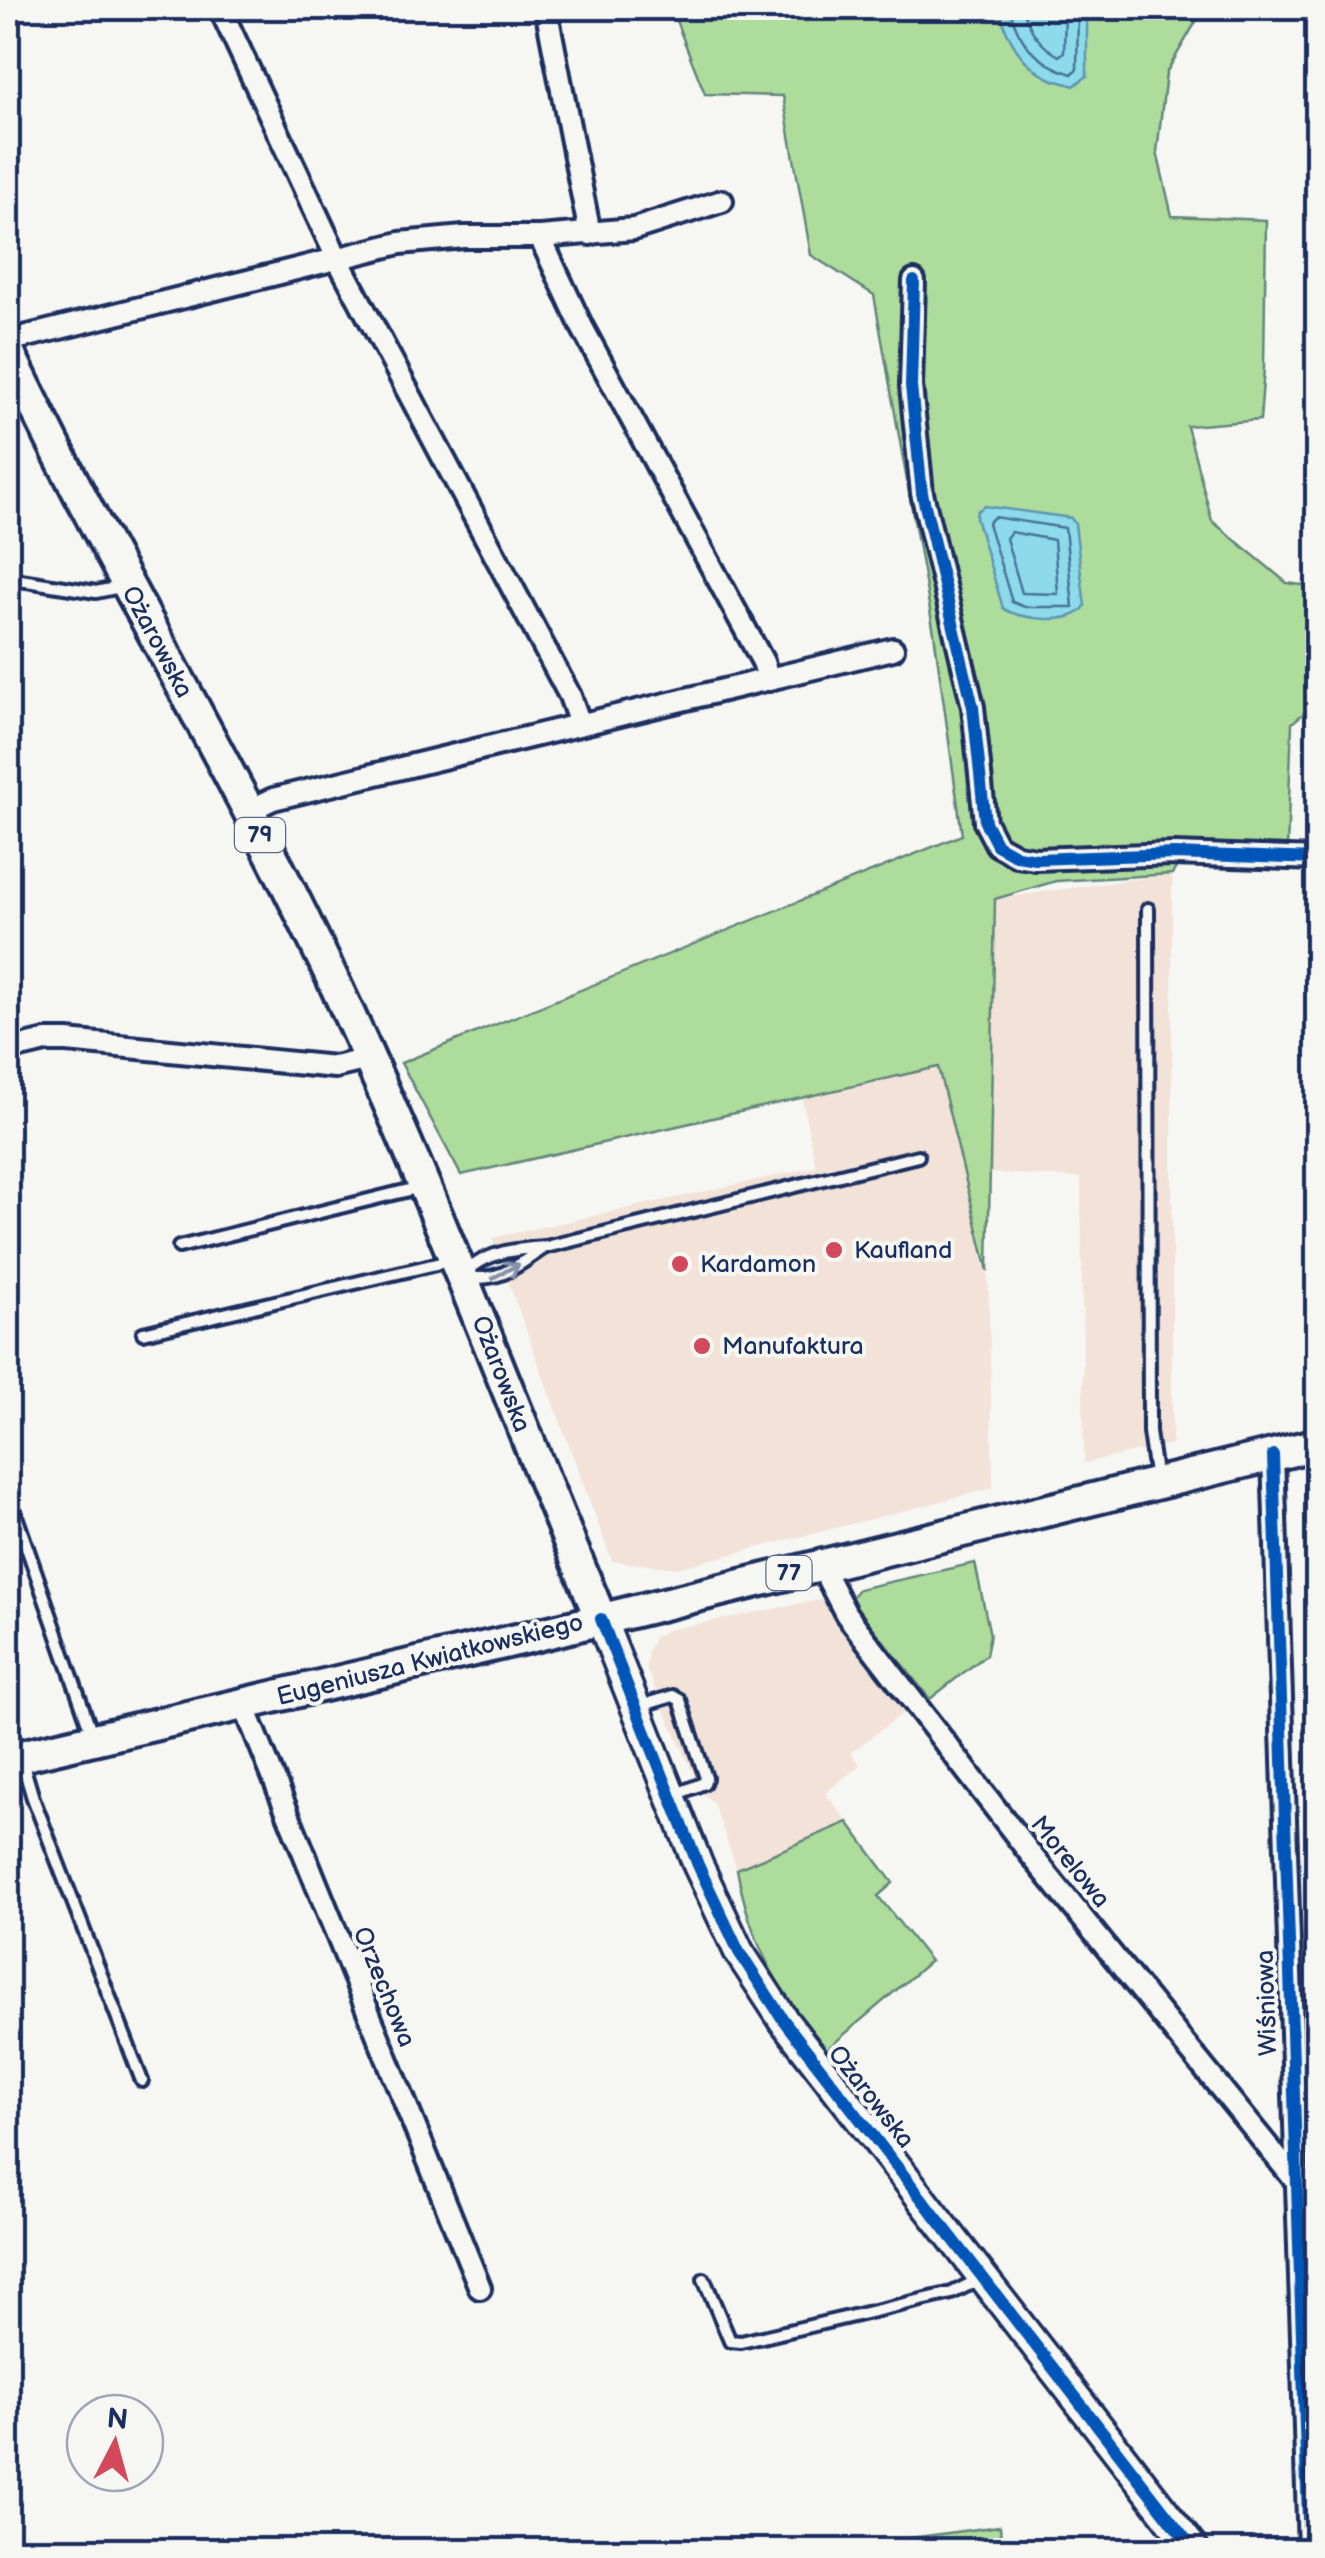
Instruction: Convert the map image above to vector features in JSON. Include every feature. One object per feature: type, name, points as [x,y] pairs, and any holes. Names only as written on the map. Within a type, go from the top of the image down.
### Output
[{"type":"main road","name":"Ożarowska","points":[[8,351],[312,936],[424,1187],[602,1619]]},
{"type":"main road","name":"Eugeniusza Kwiatkowskiego","points":[[14,1757],[244,1705],[1318,1444]]},
{"type":"street","points":[[220,8],[336,258],[570,696],[580,724]]},
{"type":"street","points":[[546,8],[590,234]]},
{"type":"street","points":[[8,341],[336,258],[416,242],[634,229],[722,201]]},
{"type":"street","points":[[540,237],[582,327],[763,662],[769,680]]},
{"type":"street","points":[[914,281],[912,386],[922,493],[973,708],[985,822],[997,845],[1017,856],[1036,859],[1174,854],[1318,859]]},
{"type":"street","points":[[248,812],[273,799],[893,649]]},
{"type":"street","points":[[8,1050],[46,1041],[67,1041],[335,1068],[368,1059]]},
{"type":"street","name":"Wiśniowa","points":[[1273,1455],[1295,2180],[1307,2222],[1309,2550]]},
{"type":"street","name":"Morelowa","points":[[821,1566],[846,1614],[1032,1856],[1295,2180]]},
{"type":"street","name":"Ożarowska","points":[[602,1619],[698,1865],[748,1966],[784,2021],[1194,2550]]},
{"type":"street","name":"Orzechowa","points":[[244,1705],[480,2288]]},
{"type":"lane","points":[[8,578],[96,592],[127,585]]},
{"type":"lane","points":[[1148,908],[1149,1432],[1156,1482]]},
{"type":"lane","points":[[142,1333],[458,1268],[492,1254],[546,1247],[918,1156]]},
{"type":"lane","points":[[180,1247],[424,1187]]},
{"type":"lane","points":[[458,1268],[487,1280],[546,1247]]},
{"type":"lane","points":[[8,1493],[94,1738]]},
{"type":"lane","points":[[636,1707],[673,1696],[680,1700],[706,1778],[694,1789],[671,1796]]},
{"type":"lane","points":[[14,1757],[142,2081]]},
{"type":"lane","points":[[704,2279],[730,2341],[742,2342],[952,2293],[982,2278]]},
{"type":"shaded area","points":[[1172,874],[1172,1444],[1084,1463],[1081,1178],[989,1173],[995,899]]},
{"type":"shaded area","points":[[938,1067],[988,1271],[993,1488],[677,1568],[612,1561],[492,1238],[816,1167],[802,1099]]},
{"type":"shaded area","points":[[829,1598],[912,1706],[850,1753],[860,1765],[825,1793],[848,1822],[737,1869],[713,1802],[702,1793],[646,1668],[648,1651],[655,1636],[668,1630]]},
{"type":"shaded area","points":[[1317,2204],[1317,2403],[1307,2205]]},
{"type":"green space","points":[[671,8],[1204,8],[1166,73],[1157,152],[1172,216],[1266,220],[1260,420],[1187,426],[1212,521],[1287,583],[1317,587],[1317,702],[1292,723],[1287,848],[1192,844],[1172,874],[1056,881],[995,899],[988,1271],[938,1067],[461,1175],[401,1063],[962,835],[934,633],[874,295],[811,255],[783,96],[705,94]]},
{"type":"green space","points":[[975,1563],[990,1635],[986,1655],[930,1699],[850,1599],[858,1589]]},
{"type":"green space","points":[[848,1822],[893,1883],[878,1896],[930,1961],[825,2051],[769,1966],[750,1922],[737,1869]]},
{"type":"green space","points":[[1000,2526],[1002,2550],[821,2550]]},
{"type":"water","points":[[1000,8],[1087,8],[1087,76],[1074,86],[1051,79],[1032,66],[1011,40]]},
{"type":"water","points":[[985,506],[1071,518],[1075,524],[1085,606],[1079,612],[1046,619],[1021,616],[1003,608],[976,518],[977,511]]},
{"type":"cycle path","points":[[914,281],[911,386],[922,493],[973,707],[985,822],[997,845],[1017,856],[1036,859],[1174,854],[1318,859]]},
{"type":"cycle path","points":[[1273,1455],[1309,2550]]},
{"type":"cycle path","points":[[601,1619],[698,1865],[739,1952],[784,2021],[1194,2550]]},
{"type":"place","name":"Kaufland","points":[[834,1250]]},
{"type":"place","name":"Kardamon","points":[[680,1264]]},
{"type":"place","name":"Manufaktura","points":[[702,1346]]}]
